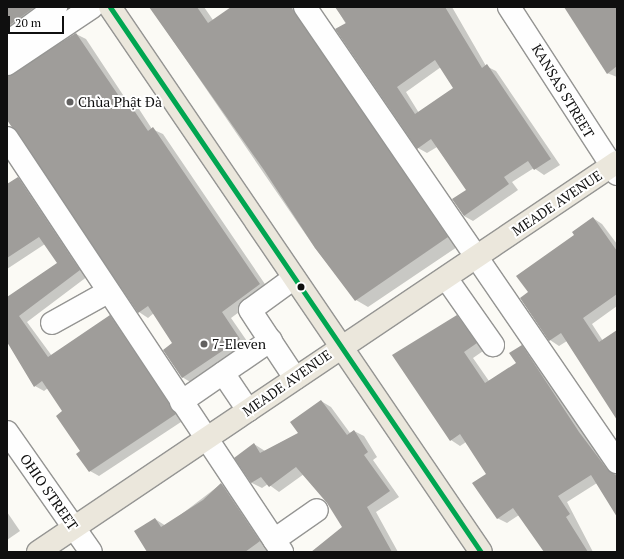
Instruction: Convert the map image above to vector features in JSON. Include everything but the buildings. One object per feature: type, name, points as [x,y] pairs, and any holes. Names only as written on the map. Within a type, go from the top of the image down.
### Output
[{"type":"main road","points":[[110,7],[294,278],[343,345],[481,552]]},
{"type":"main road","name":"MEADE AVENUE","points":[[38,552],[343,345],[615,167]]},
{"type":"street","points":[[7,43],[56,7]]},
{"type":"street","points":[[7,64],[92,7]]},
{"type":"street","points":[[305,7],[478,256],[617,462]]},
{"type":"street","name":"KANSAS STREET","points":[[509,7],[561,82],[615,167]]},
{"type":"street","points":[[7,138],[205,439],[278,546],[317,510]]},
{"type":"street","points":[[294,278],[250,310],[295,378]]},
{"type":"street","points":[[446,278],[493,345]]},
{"type":"street","points":[[52,323],[108,292]]},
{"type":"street","points":[[181,402],[271,340]]},
{"type":"street","points":[[222,373],[248,410]]},
{"type":"street","name":"OHIO STREET","points":[[7,432],[91,552]]},
{"type":"transit line","points":[[110,7],[481,552]]},
{"type":"place","name":"Chùa Phật Đà","points":[[70,102]]},
{"type":"place","name":"7-Eleven","points":[[204,344]]}]
